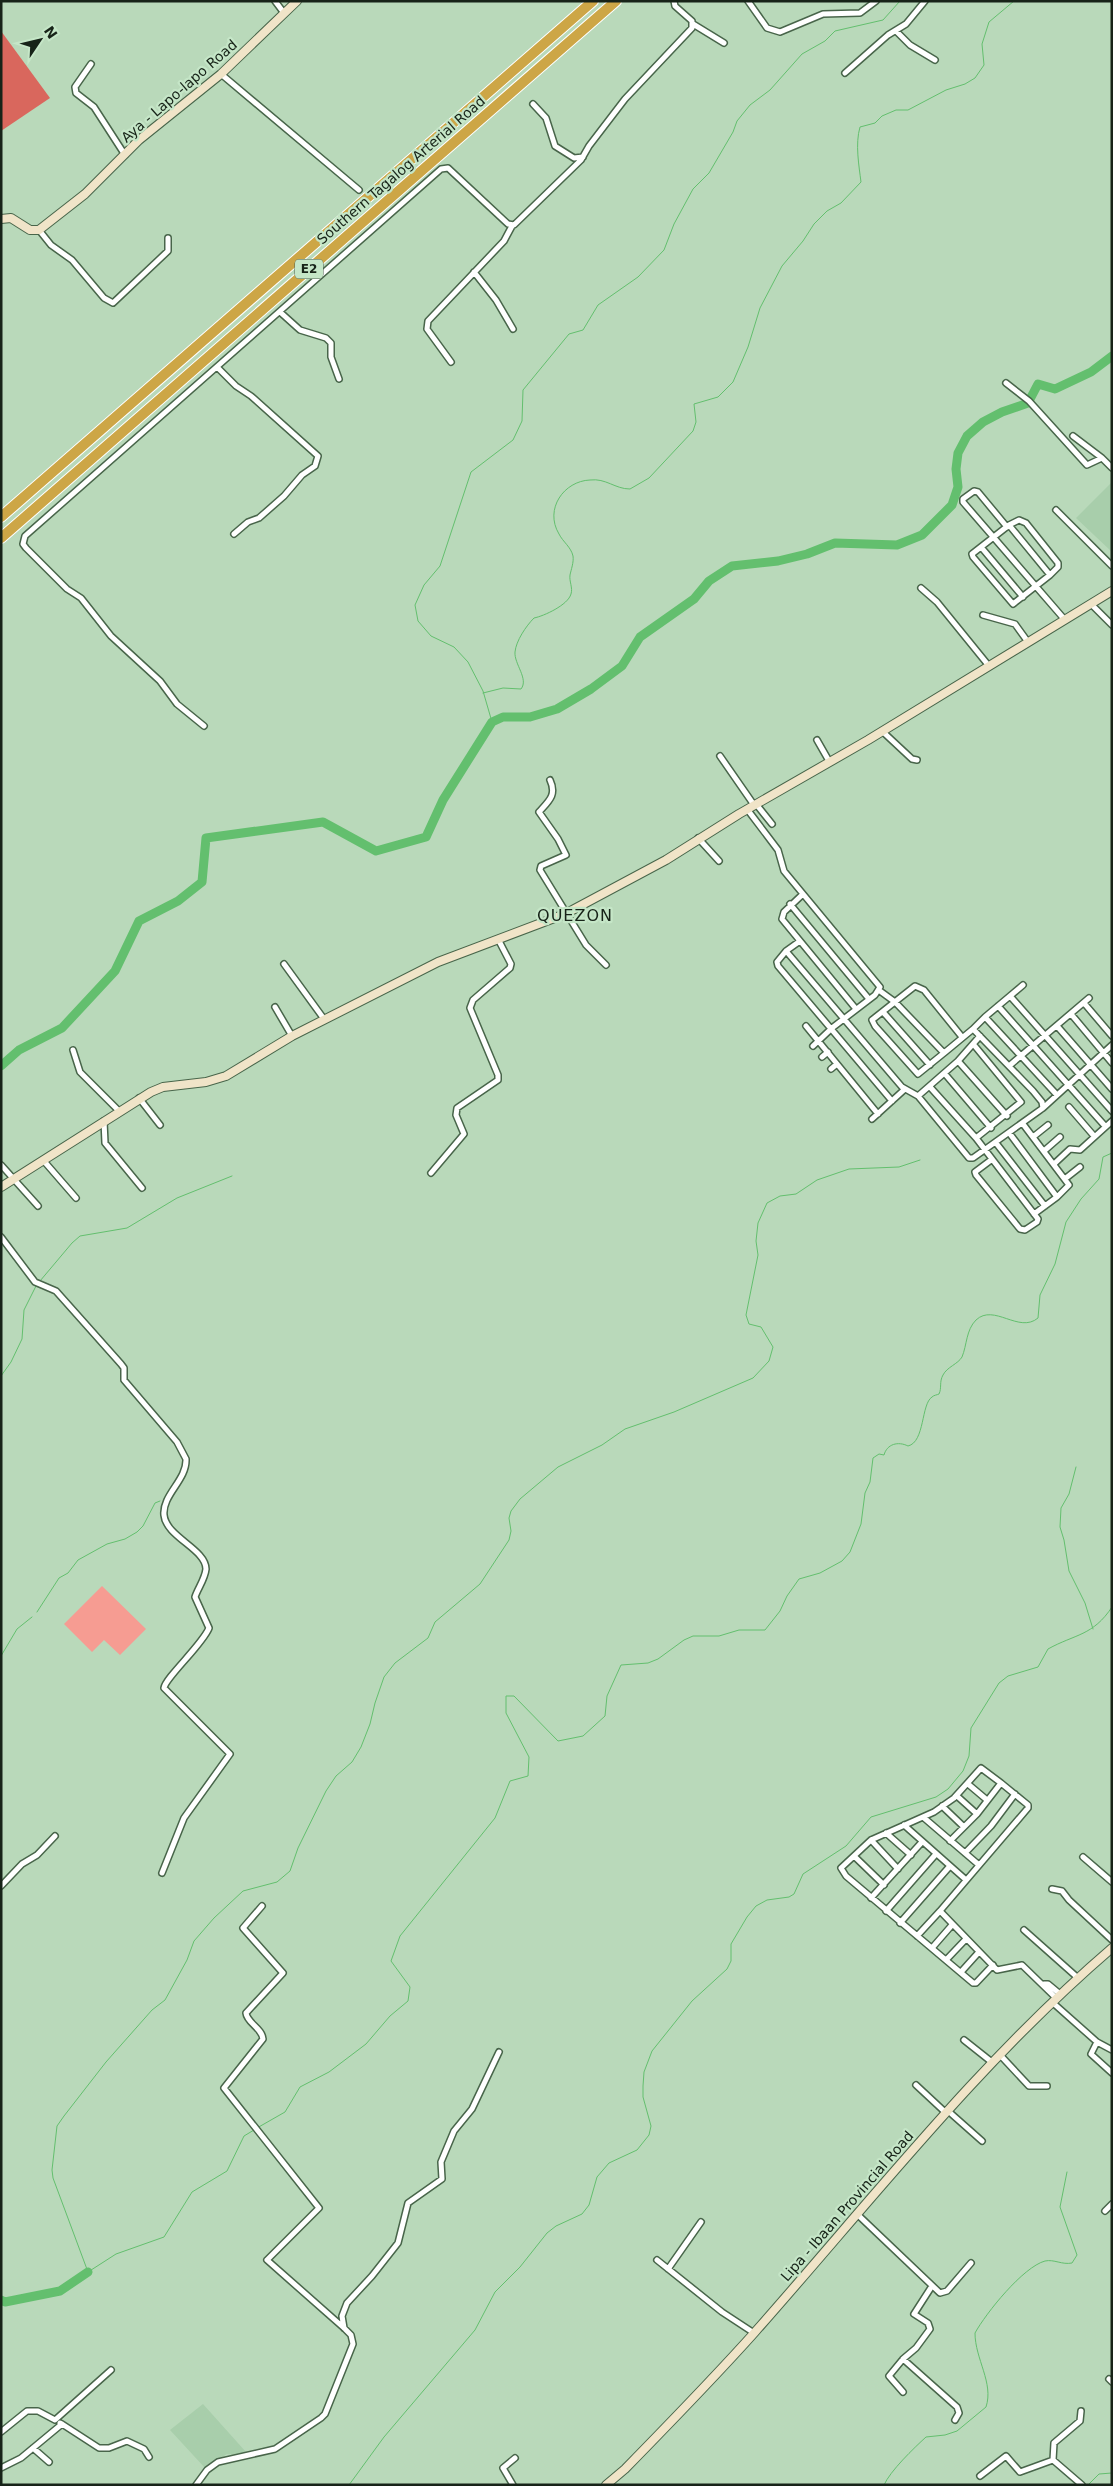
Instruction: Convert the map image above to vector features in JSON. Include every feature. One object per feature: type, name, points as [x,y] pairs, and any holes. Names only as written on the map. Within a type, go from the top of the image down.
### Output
[{"type":"highway","name":"Southern Tagalog Arterial Road","points":[[1,517],[593,1]]},
{"type":"highway","name":"Southern Tagalog Arterial Road","points":[[1,538],[616,1]]},
{"type":"street","points":[[275,1],[284,13]]},
{"type":"street","name":"Aya - Lapo-lapo Road","points":[[39,230],[85,194],[139,140],[221,74],[296,1]]},
{"type":"street","points":[[674,1],[674,6],[693,24],[724,43]]},
{"type":"street","points":[[748,1],[767,28],[780,32],[823,14],[860,13],[876,1]]},
{"type":"street","points":[[845,73],[888,35],[906,24],[925,1]]},
{"type":"street","points":[[450,362],[425,326],[438,308],[504,241],[512,226],[583,157],[589,146],[625,99],[693,24]]},
{"type":"street","points":[[896,31],[910,45],[935,60]]},
{"type":"street","points":[[91,64],[75,87],[76,93],[94,107],[125,155]]},
{"type":"street","points":[[221,74],[359,190]]},
{"type":"street","points":[[533,104],[546,118],[555,146],[574,158],[583,157]]},
{"type":"street","points":[[204,726],[177,704],[160,681],[111,636],[89,606],[67,589],[26,548],[23,540],[29,531],[280,312],[400,204],[445,168],[512,226]]},
{"type":"street","points":[[1,220],[10,218],[30,230],[39,230],[51,245],[72,260],[104,298],[113,303],[168,252],[168,238]]},
{"type":"street","points":[[474,272],[496,300],[514,329]]},
{"type":"street","points":[[280,312],[300,330],[326,338],[331,343],[331,357],[339,379]]},
{"type":"street","points":[[217,367],[236,386],[252,396],[318,456],[315,466],[302,475],[284,496],[259,518],[248,522],[234,534]]},
{"type":"street","points":[[1006,383],[1030,402],[1087,466],[1102,458]]},
{"type":"street","points":[[1073,436],[1112,468]]},
{"type":"street","points":[[1050,575],[978,492],[974,490],[963,499],[963,502],[1065,620]]},
{"type":"street","points":[[1056,510],[1112,566]]},
{"type":"street","points":[[1019,520],[1026,522],[1058,563],[1058,567],[1023,597],[1010,603],[972,557],[973,552],[994,537],[1019,520]]},
{"type":"street","points":[[981,547],[1023,597]]},
{"type":"street","points":[[921,588],[937,602],[989,666]]},
{"type":"street","points":[[1,1187],[139,1098],[164,1087],[206,1082],[226,1076],[292,1036],[438,962],[565,914],[666,860],[698,838],[882,731],[1112,591]]},
{"type":"street","points":[[1091,604],[1112,625]]},
{"type":"street","points":[[983,614],[1015,624],[1028,642]]},
{"type":"street","points":[[882,731],[912,759],[917,760]]},
{"type":"street","points":[[817,740],[829,761]]},
{"type":"street","points":[[720,756],[778,850],[784,871],[880,987],[880,991],[895,1002],[939,1051],[944,1053]]},
{"type":"street","points":[[550,780],[553,788],[552,797],[539,812],[558,839],[566,855],[542,866],[540,870],[565,914],[586,945],[606,965]]},
{"type":"street","points":[[752,806],[772,824]]},
{"type":"street","points":[[698,838],[719,861]]},
{"type":"street","points":[[804,894],[790,904],[784,912],[782,919],[856,1009]]},
{"type":"street","points":[[790,904],[869,999]]},
{"type":"street","points":[[431,1173],[464,1134],[456,1115],[457,1108],[498,1080],[498,1075],[470,1008],[472,1000],[510,968],[511,964],[498,939]]},
{"type":"street","points":[[800,942],[786,952],[777,962],[778,966],[892,1101]]},
{"type":"street","points":[[786,952],[906,1088],[918,1096],[969,1158],[973,1158],[1023,1124],[1112,1045]]},
{"type":"street","points":[[284,964],[324,1019]]},
{"type":"street","points":[[962,1037],[920,988],[914,986],[882,1012],[872,1023],[914,1072],[918,1074],[973,1029],[984,1017],[1023,985]]},
{"type":"street","points":[[813,1046],[844,1018],[880,991]]},
{"type":"street","points":[[1010,996],[1044,1037],[1112,1111]]},
{"type":"street","points":[[1009,1066],[1089,998]]},
{"type":"street","points":[[1084,1003],[1112,1036]]},
{"type":"street","points":[[998,1006],[1105,1126]]},
{"type":"street","points":[[275,1007],[292,1036]]},
{"type":"street","points":[[882,1012],[930,1065]]},
{"type":"street","points":[[1070,1014],[1112,1063]]},
{"type":"street","points":[[984,1017],[1057,1095]]},
{"type":"street","points":[[806,1026],[878,1114]]},
{"type":"street","points":[[1057,1026],[1112,1089]]},
{"type":"street","points":[[973,1029],[1042,1102],[1043,1108]]},
{"type":"street","points":[[918,1096],[945,1074],[974,1045],[980,1036]]},
{"type":"street","points":[[974,1045],[1021,1102],[1007,1116],[976,1138]]},
{"type":"street","points":[[73,1050],[80,1072],[119,1111]]},
{"type":"street","points":[[822,1058],[828,1052]]},
{"type":"street","points":[[958,1061],[1007,1116]]},
{"type":"street","points":[[831,1069],[837,1064]]},
{"type":"street","points":[[945,1074],[991,1128]]},
{"type":"street","points":[[841,1081],[847,1076]]},
{"type":"street","points":[[930,1087],[976,1138],[1038,1219],[1037,1222],[1021,1230],[976,1175],[975,1172],[991,1160]]},
{"type":"street","points":[[872,1119],[906,1088]]},
{"type":"street","points":[[852,1095],[858,1090]]},
{"type":"street","points":[[139,1098],[160,1125]]},
{"type":"street","points":[[862,1107],[867,1102]]},
{"type":"street","points":[[1069,1107],[1094,1136]]},
{"type":"street","points":[[1054,1164],[1070,1149],[1080,1150],[1112,1120]]},
{"type":"street","points":[[104,1121],[105,1142],[142,1188]]},
{"type":"street","points":[[1023,1124],[1066,1178],[1069,1187],[1034,1214]]},
{"type":"street","points":[[1034,1137],[1048,1125]]},
{"type":"street","points":[[1010,1134],[1057,1197]]},
{"type":"street","points":[[1044,1151],[1060,1137]]},
{"type":"street","points":[[996,1143],[1045,1206]]},
{"type":"street","points":[[43,1160],[76,1198]]},
{"type":"street","points":[[1,1165],[38,1206]]},
{"type":"street","points":[[1066,1178],[1080,1167]]},
{"type":"street","points":[[1,1237],[35,1282],[56,1291],[121,1364],[124,1368],[124,1380],[177,1442],[186,1459],[187,1465],[165,1505],[164,1517],[169,1528],[203,1560],[206,1568],[195,1597],[209,1628],[180,1668],[165,1682],[164,1688],[230,1754],[184,1818],[162,1873]]},
{"type":"street","points":[[917,1936],[965,1879],[1005,1838],[1030,1806],[982,1768],[957,1796],[923,1817],[871,1840],[841,1868],[846,1876],[886,1911],[975,1984],[993,1966]]},
{"type":"street","points":[[950,1840],[977,1814],[1001,1783]]},
{"type":"street","points":[[968,1784],[987,1800]]},
{"type":"street","points":[[965,1853],[991,1826],[1015,1794]]},
{"type":"street","points":[[957,1796],[977,1814]]},
{"type":"street","points":[[942,1806],[964,1827]]},
{"type":"street","points":[[923,1817],[979,1865]]},
{"type":"street","points":[[904,1825],[965,1879]]},
{"type":"street","points":[[886,1833],[911,1855]]},
{"type":"street","points":[[1,1886],[22,1864],[38,1855],[55,1836]]},
{"type":"street","points":[[871,1840],[898,1869]]},
{"type":"street","points":[[871,1898],[922,1842]]},
{"type":"street","points":[[886,1911],[936,1854]]},
{"type":"street","points":[[854,1856],[884,1885]]},
{"type":"street","points":[[1084,1857],[1112,1882]]},
{"type":"street","points":[[900,1923],[950,1866]]},
{"type":"street","points":[[1052,1889],[1062,1891],[1069,1900],[1112,1940]]},
{"type":"street","points":[[196,2485],[207,2470],[218,2462],[274,2449],[321,2418],[325,2414],[353,2344],[351,2335],[344,2328],[267,2260],[319,2208],[224,2088],[263,2039],[262,2034],[247,2017],[246,2013],[283,1973],[244,1928],[262,1906]]},
{"type":"street","points":[[940,1911],[998,1970],[1020,1964],[1044,1984],[1048,1984],[1056,1996],[1062,2011],[1097,2042],[1112,2050]]},
{"type":"street","points":[[932,1948],[952,1925]]},
{"type":"street","points":[[1024,1930],[1078,1978]]},
{"type":"street","points":[[946,1960],[966,1939]]},
{"type":"street","name":"Lipa - Ibaan Provincial Road","points":[[606,2485],[640,2453],[754,2333],[946,2111],[1001,2056],[1056,1996],[1112,1948]]},
{"type":"street","points":[[961,1972],[979,1952]]},
{"type":"street","points":[[964,2040],[993,2064]]},
{"type":"street","points":[[1097,2042],[1091,2054],[1112,2073]]},
{"type":"street","points":[[344,2328],[342,2316],[344,2308],[398,2244],[408,2204],[442,2178],[442,2162],[454,2131],[472,2109],[499,2052]]},
{"type":"street","points":[[1001,2056],[1029,2086],[1047,2086]]},
{"type":"street","points":[[916,2085],[982,2141]]},
{"type":"street","points":[[857,2214],[932,2286],[943,2294],[970,2264]]},
{"type":"street","points":[[668,2269],[701,2222]]},
{"type":"street","points":[[657,2260],[722,2312],[754,2333]]},
{"type":"street","points":[[903,2392],[889,2376],[903,2359],[916,2348],[930,2329],[928,2324],[914,2314],[932,2286]]},
{"type":"street","points":[[903,2359],[954,2404],[960,2413],[955,2420]]},
{"type":"street","points":[[55,2420],[111,2370]]},
{"type":"street","points":[[1,2432],[27,2411],[33,2410],[62,2424],[99,2448],[109,2448],[128,2442],[144,2449],[149,2457]]},
{"type":"street","points":[[1053,2460],[1054,2443],[1080,2421],[1081,2411]]},
{"type":"street","points":[[1,2468],[21,2458],[62,2424]]},
{"type":"street","points":[[33,2448],[49,2462]]},
{"type":"street","points":[[980,2476],[1006,2456],[1020,2472],[1053,2460]]},
{"type":"street","points":[[513,2485],[503,2468],[515,2458]]},
{"type":"street","points":[[1053,2460],[1082,2485]]},
{"type":"shaded area","points":[[1,31],[50,98],[1,131]]},
{"type":"shaded area","points":[[1112,482],[1112,552],[1076,518]]},
{"type":"shaded area","points":[[102,1586],[146,1629],[120,1655],[104,1640],[92,1652],[64,1624]]},
{"type":"shaded area","points":[[203,2404],[246,2452],[236,2455],[227,2454],[205,2468],[170,2430]]},
{"type":"waterway","points":[[492,722],[483,691],[468,662],[454,647],[431,636],[418,621],[415,605],[424,585],[440,566],[471,472],[513,440],[522,421],[523,390],[569,334],[583,330],[598,305],[638,277],[664,250],[674,224],[693,189],[709,173],[733,132],[737,121],[750,105],[770,90],[802,54],[825,41],[835,31],[883,20],[900,1]]},
{"type":"waterway","points":[[483,693],[503,688],[521,689],[523,681],[515,657],[519,639],[534,618],[561,606],[571,594],[570,577],[573,556],[555,525],[555,506],[559,498],[572,485],[590,480],[630,489],[649,478],[693,431],[696,422],[694,404],[718,397],[733,382],[748,347],[760,308],[782,266],[803,241],[814,224],[827,211],[841,203],[861,182],[858,162],[860,127],[875,123],[882,116],[896,110],[908,110],[946,90],[965,84],[975,78],[984,65],[982,44],[989,22],[1014,1]]},
{"type":"waterway","points":[[1,1066],[19,1050],[62,1028],[115,971],[139,921],[178,901],[202,882],[206,838],[323,822],[376,851],[426,837],[443,800],[492,722],[503,717],[530,717],[557,709],[591,689],[622,666],[640,637],[694,599],[709,581],[732,566],[778,561],[807,554],[835,543],[897,545],[922,535],[952,505],[958,487],[956,469],[958,453],[967,436],[983,422],[1002,412],[1028,403],[1038,384],[1055,389],[1091,372],[1112,356]]},
{"type":"waterway","points":[[257,2128],[285,2112],[300,2087],[329,2072],[366,2044],[390,2016],[408,2001],[410,1987],[391,1961],[400,1936],[495,1818],[510,1781],[528,1776],[529,1757],[506,1713],[506,1696],[514,1696],[558,1741],[583,1736],[605,1716],[607,1696],[621,1665],[648,1663],[658,1659],[684,1640],[693,1636],[719,1636],[739,1630],[765,1630],[780,1611],[787,1596],[799,1579],[820,1573],[842,1561],[850,1552],[861,1524],[865,1493],[870,1482],[873,1458],[879,1454],[884,1455],[885,1451],[893,1444],[908,1446],[917,1438],[926,1407],[933,1396],[939,1394],[941,1380],[945,1372],[962,1357],[968,1333],[976,1320],[983,1316],[991,1315],[1023,1323],[1031,1322],[1038,1318],[1040,1295],[1055,1264],[1066,1222],[1081,1199],[1099,1179],[1103,1157],[1112,1153]]},
{"type":"waterway","points":[[254,2130],[244,2136],[227,2171],[192,2192],[164,2237],[116,2254],[88,2272],[53,2178],[52,2170],[57,2126],[106,2062],[152,2010],[165,2000],[187,1960],[194,1941],[214,1918],[243,1891],[277,1882],[290,1871],[298,1848],[326,1791],[336,1776],[352,1762],[361,1747],[384,1677],[395,1663],[428,1638],[435,1622],[480,1584],[509,1540],[511,1531],[509,1518],[511,1511],[520,1499],[558,1467],[602,1445],[625,1429],[674,1412],[753,1378],[769,1361],[773,1347],[761,1327],[749,1324],[746,1315],[758,1255],[756,1241],[758,1223],[767,1203],[780,1196],[796,1194],[817,1180],[849,1169],[899,1167],[920,1160]]},
{"type":"waterway","points":[[40,1281],[80,1236],[127,1228],[177,1198],[232,1176]]},
{"type":"waterway","points":[[1,1376],[11,1362],[22,1339],[24,1310],[36,1286]]},
{"type":"waterway","points":[[1076,1467],[1069,1494],[1061,1508],[1060,1527],[1069,1571],[1085,1603],[1093,1629]]},
{"type":"waterway","points":[[37,1612],[59,1578],[68,1573],[78,1560],[107,1544],[125,1539],[137,1532],[143,1526],[155,1503],[160,1501]]},
{"type":"waterway","points":[[349,2485],[384,2437],[475,2330],[495,2292],[520,2267],[547,2233],[556,2226],[582,2214],[589,2205],[597,2177],[609,2163],[637,2150],[649,2135],[651,2126],[643,2097],[643,2086],[644,2072],[652,2051],[692,2001],[727,1969],[731,1961],[731,1944],[756,1906],[767,1900],[789,1897],[794,1894],[803,1874],[846,1846],[871,1817],[936,1797],[948,1789],[963,1771],[969,1756],[971,1728],[999,1683],[1008,1676],[1038,1667],[1048,1649],[1091,1629],[1105,1617],[1112,1607]]},
{"type":"waterway","points":[[1,1656],[17,1629],[32,1617]]},
{"type":"waterway","points":[[884,2485],[909,2453],[926,2437],[945,2435],[957,2431],[986,2407],[988,2389],[975,2333],[996,2303],[1016,2281],[1036,2265],[1045,2261],[1072,2263],[1077,2255],[1060,2207],[1067,2172]]},
{"type":"waterway","points":[[1,2300],[5,2302],[60,2291],[88,2272]]},
{"type":"waterway","points":[[1088,2485],[1099,2474],[1112,2473]]},
{"type":"district","name":"QUEZON","points":[[575,915]]}]
